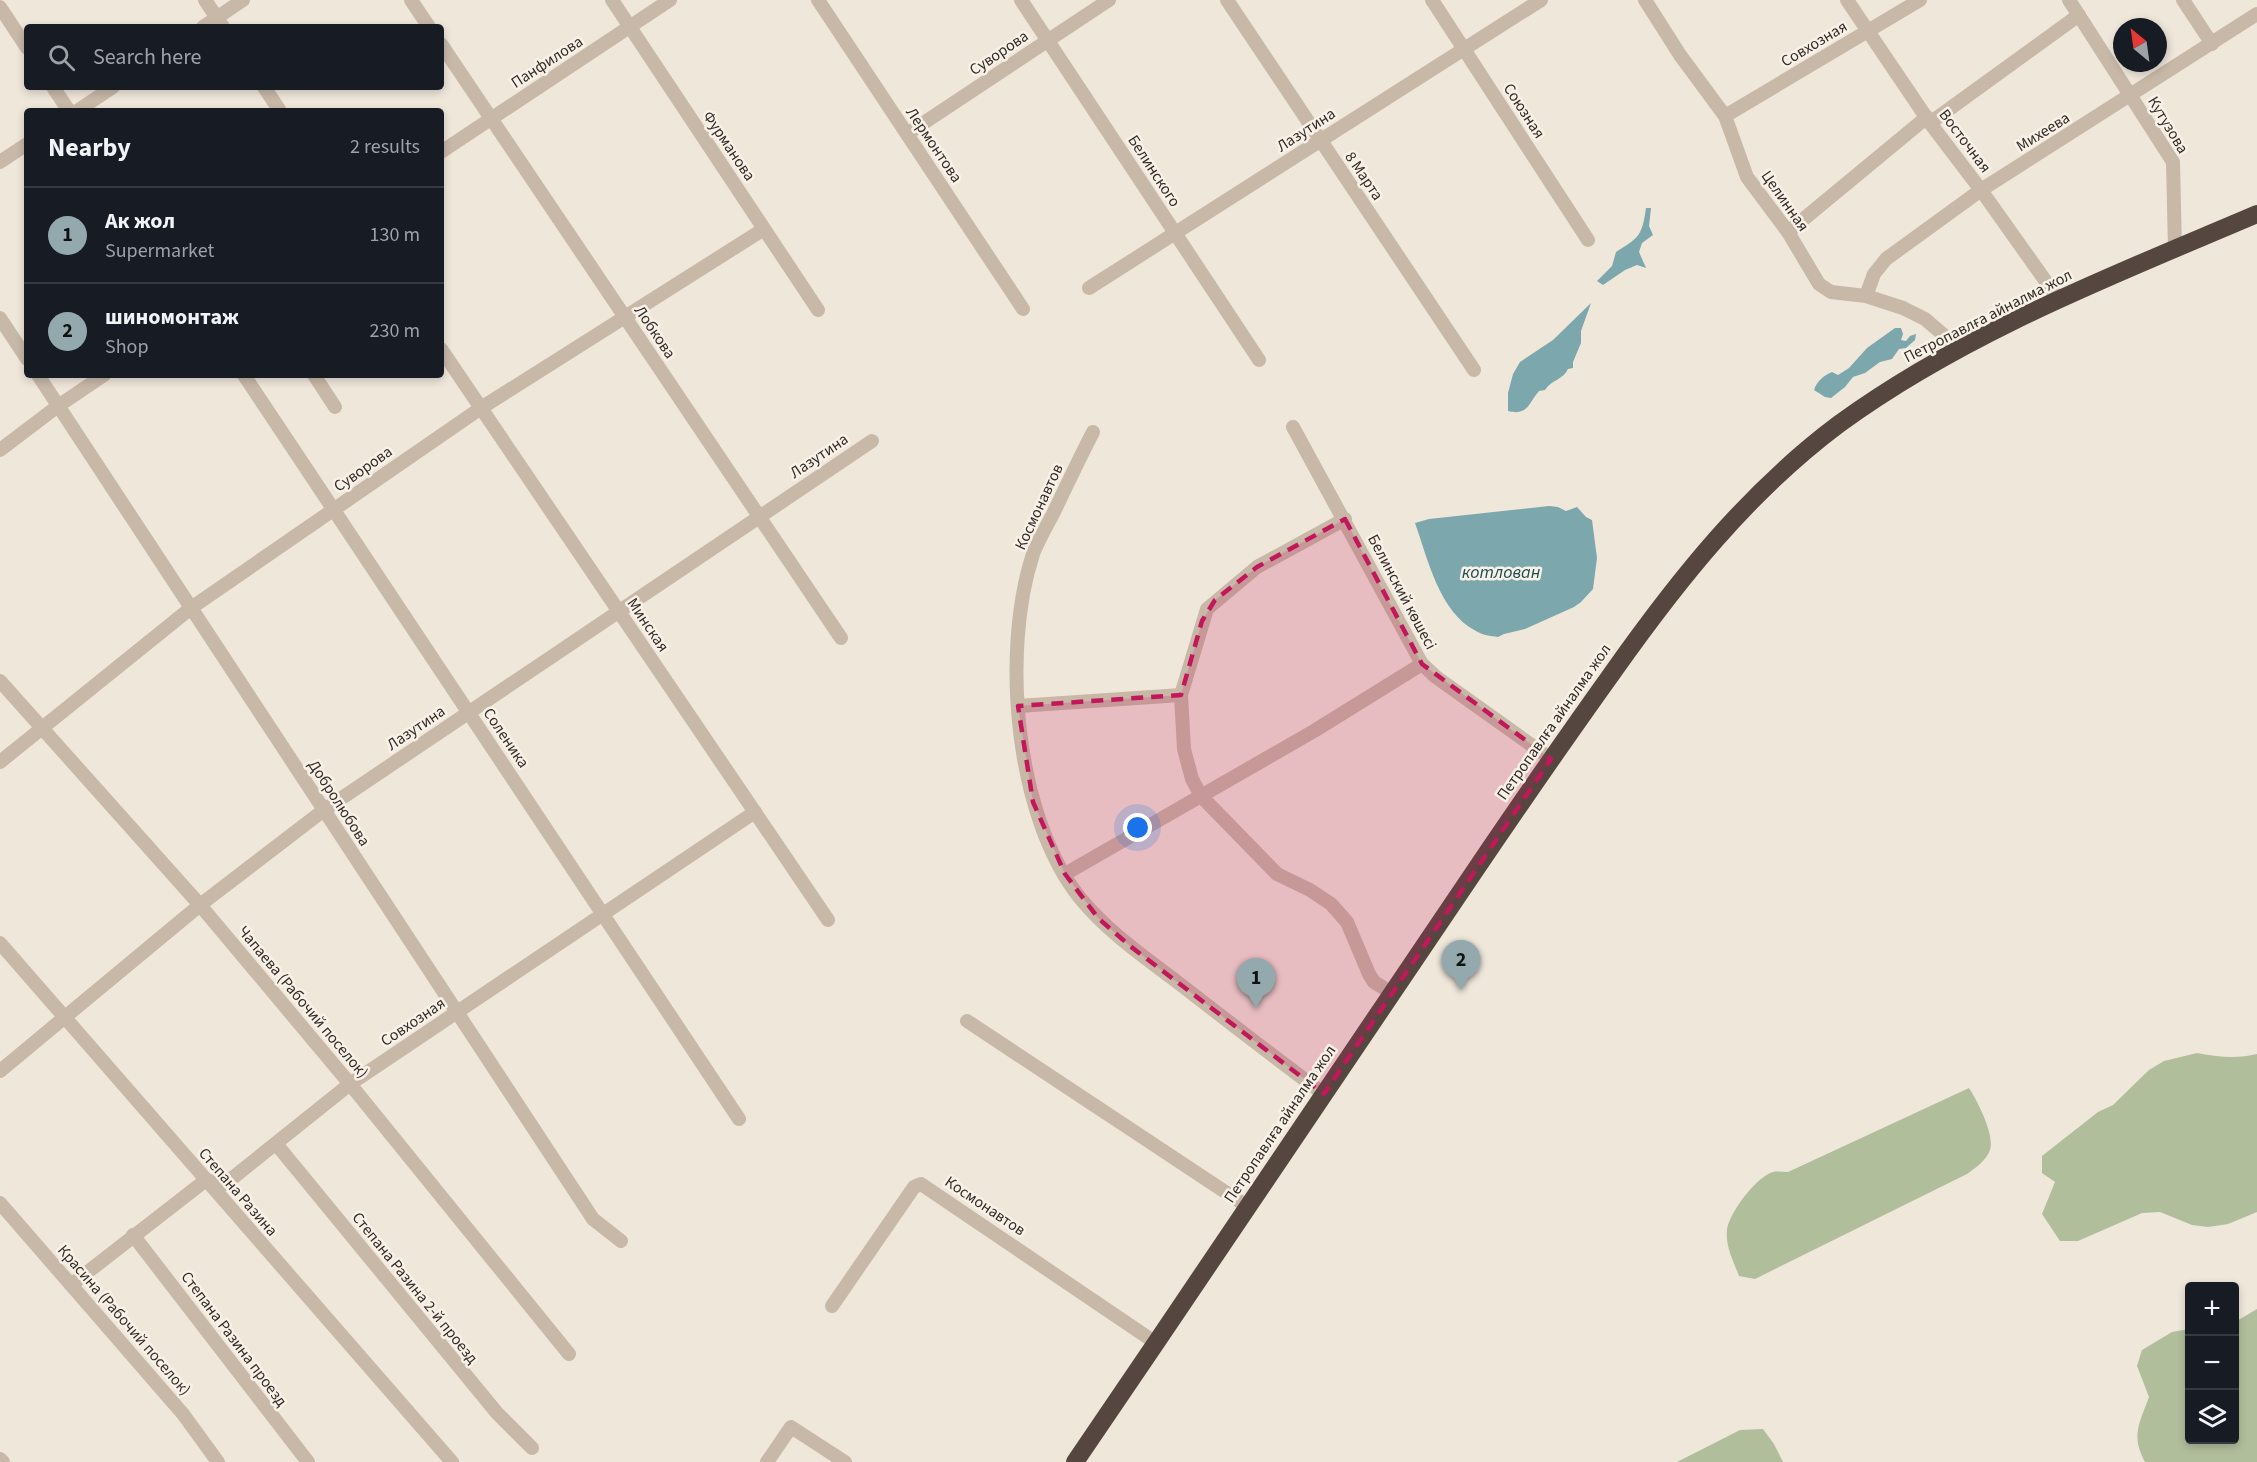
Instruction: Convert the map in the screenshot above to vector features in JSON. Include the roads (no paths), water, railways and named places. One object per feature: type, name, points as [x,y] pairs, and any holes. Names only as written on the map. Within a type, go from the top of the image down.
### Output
[{"type":"highway","name":"Петропавлға айналма жол","points":[[1075,1462],[1551,759],[1676,586],[1732,519],[1782,471],[1838,425],[1897,385],[1960,349],[2059,300],[2257,214]]},
{"type":"street","points":[[205,0],[220,22],[243,0]]},
{"type":"street","points":[[411,0],[427,24]]},
{"type":"street","name":"Фурманова","points":[[612,0],[818,310]]},
{"type":"street","name":"Панфилова","points":[[444,150],[670,0]]},
{"type":"street","name":"Лермонтова","points":[[818,0],[1023,309]]},
{"type":"street","name":"Белинского","points":[[1021,0],[1259,360]]},
{"type":"street","name":"Суворова","points":[[907,134],[1109,0]]},
{"type":"street","name":"8 Марта","points":[[1227,0],[1474,370]]},
{"type":"street","name":"Союзная","points":[[1432,0],[1588,240]]},
{"type":"street","name":"Лазутина","points":[[1089,288],[1540,0]]},
{"type":"street","name":"Целинная","points":[[1645,0],[1680,55],[1725,116],[1747,177],[1788,232],[1824,289],[1838,294],[1866,296],[1903,308],[1925,319],[1960,349]]},
{"type":"street","name":"Восточная","points":[[1847,0],[1928,120],[2059,300]]},
{"type":"street","name":"Совхозная","points":[[1725,116],[1920,0]]},
{"type":"street","name":"Кутузова","points":[[2069,0],[2173,162],[2175,249]]},
{"type":"street","points":[[2183,0],[2212,44]]},
{"type":"street","points":[[0,7],[24,43]]},
{"type":"street","name":"Михеева","points":[[1866,296],[1874,274],[1886,259],[1981,190],[2257,14]]},
{"type":"street","points":[[1788,232],[1928,120],[2079,15]]},
{"type":"street","name":"Лобкова","points":[[444,48],[841,638]]},
{"type":"street","points":[[55,90],[67,108]]},
{"type":"street","points":[[82,108],[108,90]]},
{"type":"street","points":[[266,90],[278,108]]},
{"type":"street","points":[[0,162],[24,146]]},
{"type":"street","name":"Суворова","points":[[0,762],[191,608],[481,408],[764,229]]},
{"type":"street","points":[[0,318],[24,354]]},
{"type":"street","name":"Минская","points":[[444,353],[828,920]]},
{"type":"street","name":"Добролюбова","points":[[40,378],[593,1219],[621,1241]]},
{"type":"street","points":[[0,450],[100,378]]},
{"type":"street","name":"Соленика","points":[[246,378],[740,1119]]},
{"type":"street","points":[[316,378],[335,407]]},
{"type":"street","name":"Белинский көшесі","points":[[1293,426],[1422,664],[1436,677],[1551,759]]},
{"type":"street","name":"Космонавтов","points":[[1093,432],[1033,553],[1023,594],[1015,657],[1018,706],[1033,802],[1046,840],[1079,897],[1098,918],[1130,946],[1324,1094]]},
{"type":"street","name":"Лазутина","points":[[0,1071],[200,905],[324,810],[872,441]]},
{"type":"street","points":[[1345,519],[1257,567],[1207,609],[1181,695],[1186,757],[1192,779],[1201,796],[1277,874],[1310,890],[1330,904],[1347,922],[1374,982],[1392,993]]},
{"type":"street","points":[[1065,874],[1314,731],[1422,664]]},
{"type":"street","name":"Чапаева (Рабочий поселок)","points":[[0,681],[200,905],[350,1084],[569,1353]]},
{"type":"street","points":[[1018,706],[1181,695]]},
{"type":"street","name":"Совхозная","points":[[206,1180],[225,1184],[277,1145],[350,1084],[755,812]]},
{"type":"street","name":"Степана Разина","points":[[0,943],[452,1462]]},
{"type":"street","points":[[967,1021],[1248,1207]]},
{"type":"street","name":"Степана Разина 2-й проезд","points":[[277,1145],[497,1413],[532,1448]]},
{"type":"street","points":[[71,1285],[206,1180]]},
{"type":"street","name":"Космонавтов","points":[[832,1306],[914,1187],[921,1184],[1156,1343]]},
{"type":"street","name":"Красина (Рабочий поселок)","points":[[0,1203],[183,1414],[219,1462]]},
{"type":"street","name":"Степана Разина проезд","points":[[133,1235],[299,1459]]},
{"type":"street","points":[[767,1462],[791,1427],[845,1462]]},
{"type":"water","points":[[1646,208],[1651,208],[1649,226],[1653,235],[1642,243],[1639,252],[1646,268],[1637,265],[1603,285],[1597,281],[1612,266],[1616,252],[1638,236]]},
{"type":"water","points":[[1591,303],[1581,331],[1581,343],[1573,362],[1573,368],[1568,369],[1545,390],[1539,391],[1524,410],[1508,411],[1508,393],[1513,374],[1520,362],[1553,340]]},
{"type":"water","points":[[1895,328],[1901,328],[1903,334],[1901,340],[1906,341],[1910,336],[1916,334],[1915,340],[1906,348],[1899,349],[1892,359],[1880,362],[1865,373],[1853,377],[1831,398],[1814,390],[1823,377],[1832,372],[1838,375],[1849,368],[1867,348]]},
{"type":"water","name":"котлован","points":[[1549,506],[1566,511],[1577,507],[1592,520],[1597,558],[1593,589],[1574,607],[1525,629],[1498,637],[1478,632],[1463,622],[1444,598],[1430,568],[1415,523],[1429,519]]},
{"type":"place","name":"шиномонтаж","points":[[1461,990]]},
{"type":"place","name":"Ак жол","points":[[1256,1008]]}]
